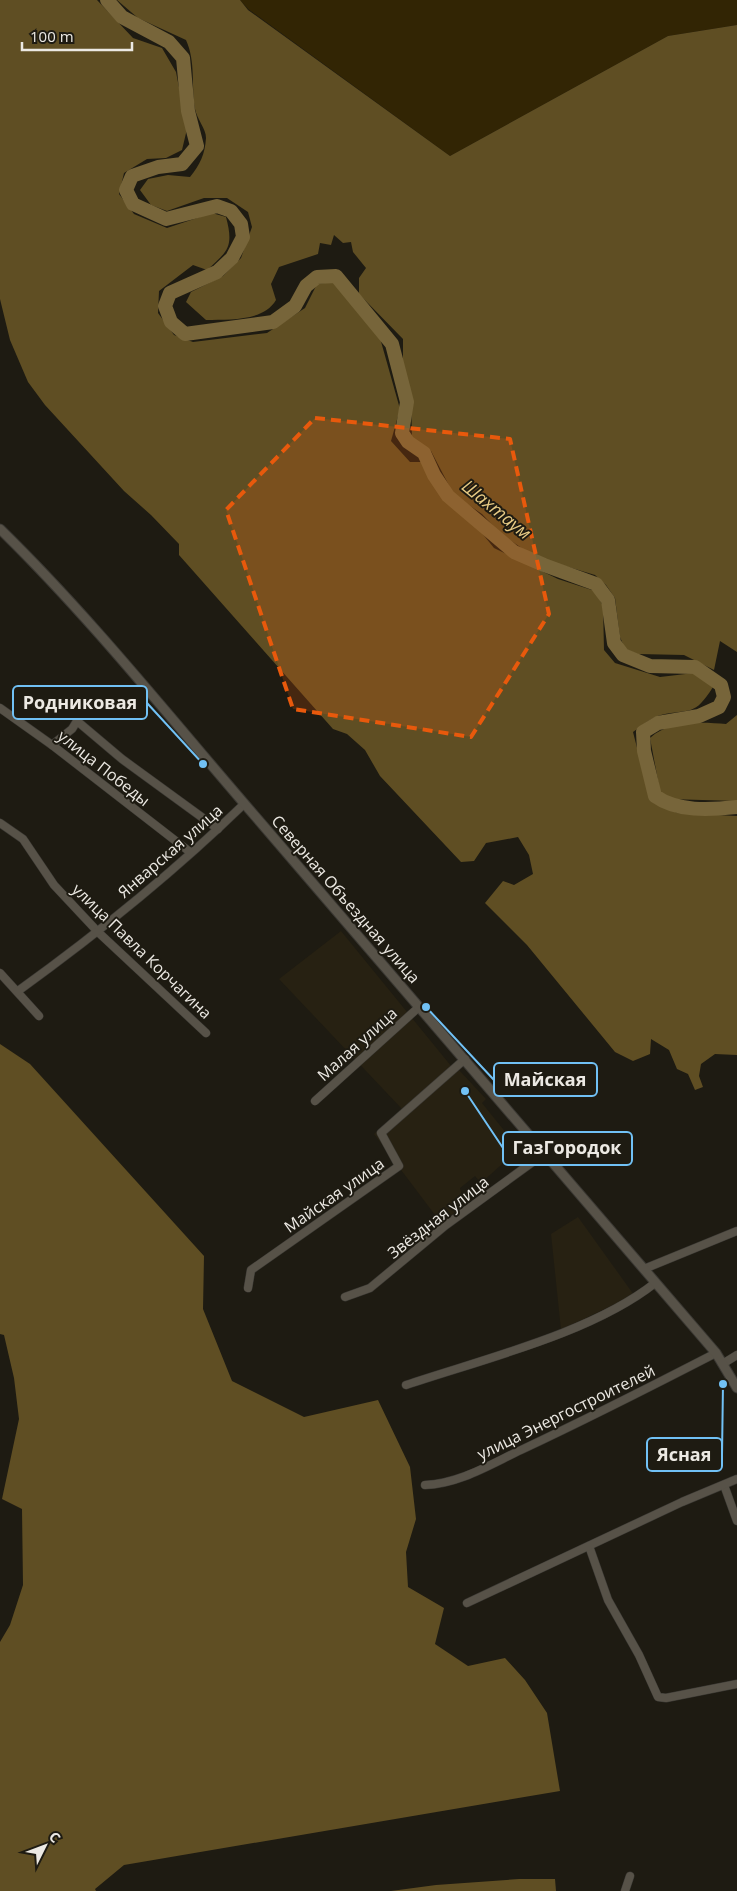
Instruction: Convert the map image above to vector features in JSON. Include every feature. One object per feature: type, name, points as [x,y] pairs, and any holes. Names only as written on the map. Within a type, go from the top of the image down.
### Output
[{"type":"street","name":"Северная Объездная улица","points":[[0,529],[37,565],[122,658],[244,804],[465,1059],[724,1363],[737,1388]]},
{"type":"street","name":"улица Победы","points":[[0,708],[52,745],[190,852]]},
{"type":"street","points":[[52,745],[72,729],[77,721],[122,758],[218,829]]},
{"type":"street","name":"Январская улица","points":[[18,991],[98,932],[218,829],[244,804]]},
{"type":"street","name":"улица Павла Корчагина","points":[[0,823],[23,839],[54,885],[98,932],[206,1033]]},
{"type":"street","points":[[0,973],[39,1016]]},
{"type":"street","name":"Малая улица","points":[[314,1101],[419,1006]]},
{"type":"street","name":"Майская улица","points":[[248,1288],[252,1270],[399,1166],[381,1133],[465,1059]]},
{"type":"street","name":"Звёздная улица","points":[[345,1297],[370,1288],[446,1225],[545,1153]]},
{"type":"street","points":[[644,1269],[737,1231]]},
{"type":"street","points":[[406,1385],[566,1331],[635,1299],[655,1283]]},
{"type":"street","name":"улица Энергостроителей","points":[[425,1485],[442,1484],[471,1473],[595,1415],[716,1354]]},
{"type":"street","points":[[724,1363],[737,1355]]},
{"type":"street","points":[[467,1603],[737,1479]]},
{"type":"street","points":[[724,1485],[737,1521]]},
{"type":"street","points":[[589,1546],[608,1600],[639,1655],[658,1697],[666,1698],[737,1684]]},
{"type":"street","points":[[624,1891],[630,1876]]},
{"type":"highlighted area","points":[[315,418],[510,439],[549,614],[471,737],[293,709],[226,510]]},
{"type":"shaded area","points":[[0,0],[97,0],[133,38],[162,48],[176,72],[187,129],[182,150],[166,158],[147,159],[124,173],[119,194],[134,214],[167,228],[212,213],[226,217],[229,242],[220,258],[207,270],[193,265],[159,291],[158,313],[174,335],[193,342],[267,333],[305,308],[317,284],[333,282],[380,338],[400,409],[391,441],[410,462],[421,462],[437,489],[477,527],[494,548],[558,579],[595,591],[603,606],[604,650],[615,663],[660,677],[694,673],[713,687],[707,697],[691,710],[658,716],[633,732],[650,799],[677,813],[737,816],[737,1055],[715,1054],[701,1064],[699,1076],[703,1087],[695,1090],[688,1074],[677,1069],[669,1050],[651,1039],[650,1054],[633,1061],[615,1052],[527,945],[485,903],[503,881],[514,885],[533,874],[529,855],[518,837],[486,843],[474,861],[461,862],[380,776],[365,750],[347,734],[333,729],[179,555],[179,544],[124,491],[45,405],[28,382],[10,340],[0,299]]},
{"type":"shaded area","points":[[117,0],[240,0],[248,10],[450,156],[668,36],[737,25],[737,652],[720,641],[714,670],[684,655],[638,654],[625,649],[620,637],[615,598],[606,585],[595,575],[535,557],[501,534],[482,514],[454,495],[431,451],[412,439],[411,397],[403,366],[403,339],[359,294],[359,278],[366,268],[353,252],[351,242],[343,243],[334,235],[331,245],[320,243],[318,254],[279,267],[271,284],[276,300],[270,307],[254,316],[206,320],[186,302],[191,292],[223,276],[241,258],[252,227],[248,212],[227,198],[204,198],[167,211],[151,205],[140,190],[148,179],[168,175],[190,177],[201,159],[206,135],[195,109],[191,57],[186,40],[138,18]]},
{"type":"shaded area","points":[[240,0],[737,0],[737,25],[668,36],[450,156],[248,9]]},
{"type":"shaded area","points":[[737,715],[737,801],[667,799],[660,791],[650,738],[658,732],[676,725],[696,723],[726,724]]},
{"type":"shaded area","points":[[341,931],[456,1072],[459,1070],[486,1099],[482,1103],[519,1149],[481,1183],[475,1176],[460,1188],[464,1205],[447,1219],[438,1219],[374,1134],[402,1109],[279,979]]},
{"type":"shaded area","points":[[0,1044],[30,1064],[204,1256],[203,1309],[232,1381],[304,1417],[378,1400],[410,1467],[416,1519],[406,1552],[408,1587],[444,1608],[435,1644],[468,1666],[505,1658],[525,1680],[547,1713],[560,1791],[124,1865],[95,1889],[96,1891],[0,1891],[0,1642],[10,1625],[23,1585],[22,1509],[2,1499],[19,1419],[14,1378],[4,1335],[0,1334]]},
{"type":"shaded area","points":[[578,1217],[634,1295],[561,1330],[551,1234]]},
{"type":"shaded area","points":[[519,1879],[555,1879],[556,1891],[391,1891],[436,1885]]},
{"type":"waterway","name":"Шахтаум","points":[[107,0],[122,17],[169,42],[183,58],[188,111],[197,146],[182,164],[158,167],[132,176],[126,190],[133,204],[166,219],[217,206],[231,211],[241,224],[243,237],[232,258],[217,272],[170,293],[165,306],[171,322],[185,334],[273,322],[295,306],[306,286],[317,277],[336,276],[392,344],[407,402],[402,433],[408,442],[424,453],[434,475],[448,496],[514,552],[596,584],[608,600],[614,643],[623,655],[650,666],[695,667],[721,685],[724,697],[719,707],[699,716],[658,723],[643,732],[644,751],[655,796],[673,805],[694,809],[737,807]]},
{"type":"place","name":"Родниковая","points":[[203,764]]},
{"type":"place","name":"Майская","points":[[426,1007]]},
{"type":"place","name":"ГазГородок","points":[[465,1091]]},
{"type":"place","name":"Ясная","points":[[723,1384]]}]
